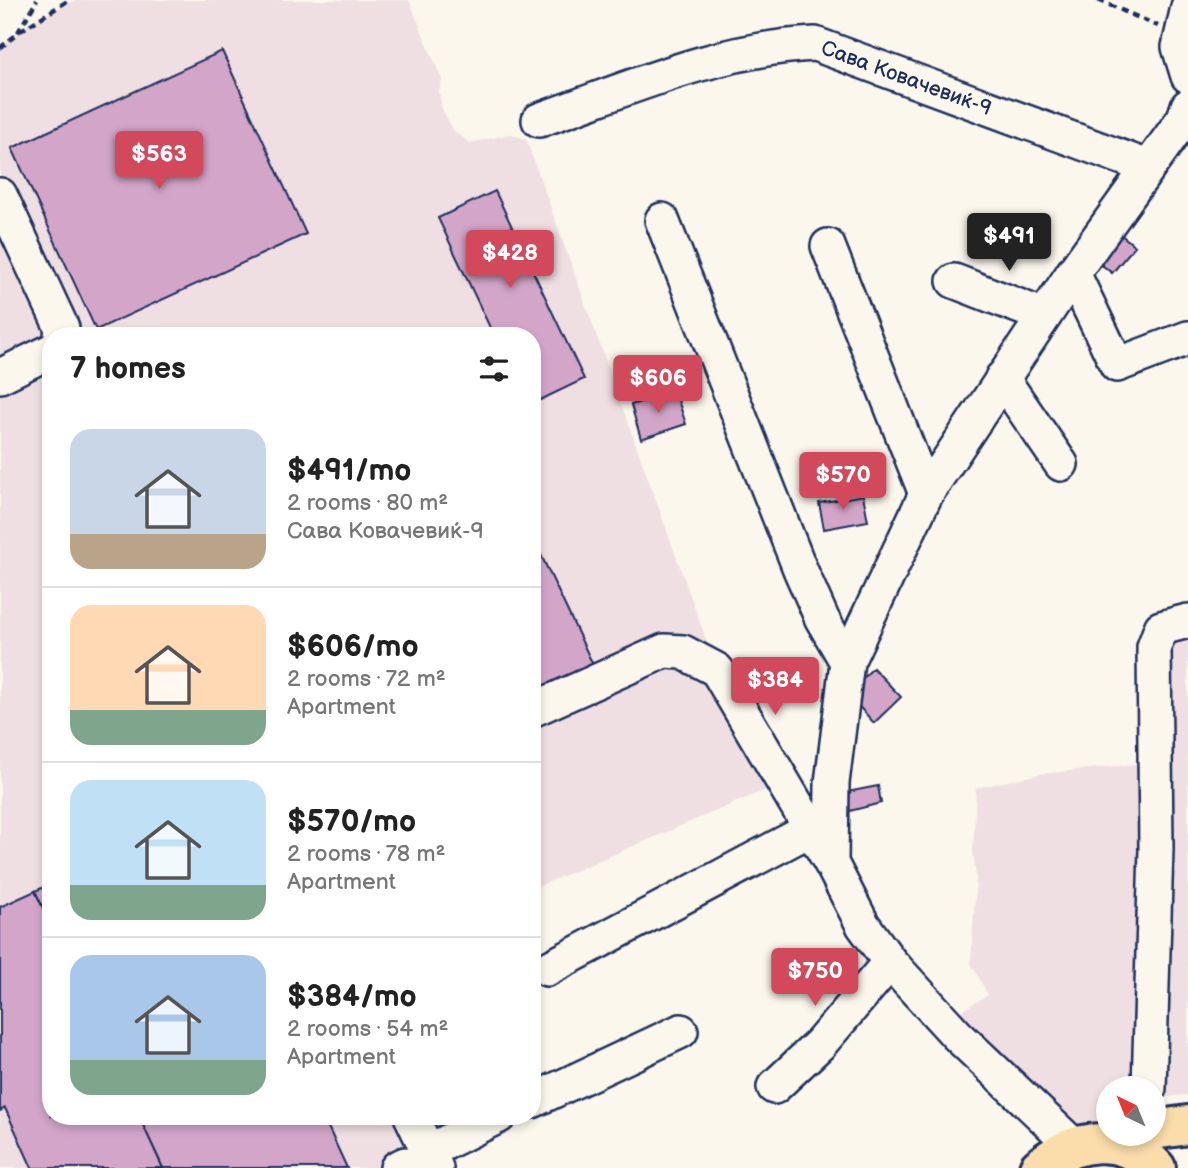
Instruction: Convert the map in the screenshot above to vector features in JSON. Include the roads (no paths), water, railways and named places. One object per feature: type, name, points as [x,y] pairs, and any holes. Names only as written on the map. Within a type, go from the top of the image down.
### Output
[{"type":"main road","points":[[1166,1128],[1188,1125]]},
{"type":"main road","points":[[1039,1168],[1052,1156],[1096,1143]]},
{"type":"main road","points":[[1118,1146],[1138,1153],[1156,1168]]},
{"type":"street","points":[[1185,20],[1179,47],[1188,76]]},
{"type":"street","name":"Сава Ковачевиќ-9","points":[[539,120],[729,55],[786,45],[815,44],[1148,167]]},
{"type":"street","points":[[831,863],[832,783],[847,662],[926,494],[1073,273],[1187,115]]},
{"type":"street","points":[[0,195],[62,327]]},
{"type":"street","points":[[662,220],[800,569],[822,619],[847,662]]},
{"type":"street","points":[[828,246],[926,494]]},
{"type":"street","points":[[1073,273],[1117,365],[1188,338]]},
{"type":"street","points":[[954,281],[1044,316]]},
{"type":"street","points":[[0,376],[42,355]]},
{"type":"street","points":[[1002,378],[1061,464]]},
{"type":"street","points":[[1149,1076],[1156,849],[1154,647],[1161,628],[1188,621]]},
{"type":"street","points":[[541,706],[664,650],[683,652],[718,670],[831,863],[863,925],[890,962],[957,1035],[1096,1135]]},
{"type":"street","points":[[547,969],[811,829]]},
{"type":"street","points":[[774,1087],[820,1044],[890,962]]},
{"type":"street","points":[[541,1097],[681,1031]]},
{"type":"street","points":[[414,1125],[424,1162]]},
{"type":"street","points":[[397,1168],[405,1164],[424,1162],[484,1125]]}]
